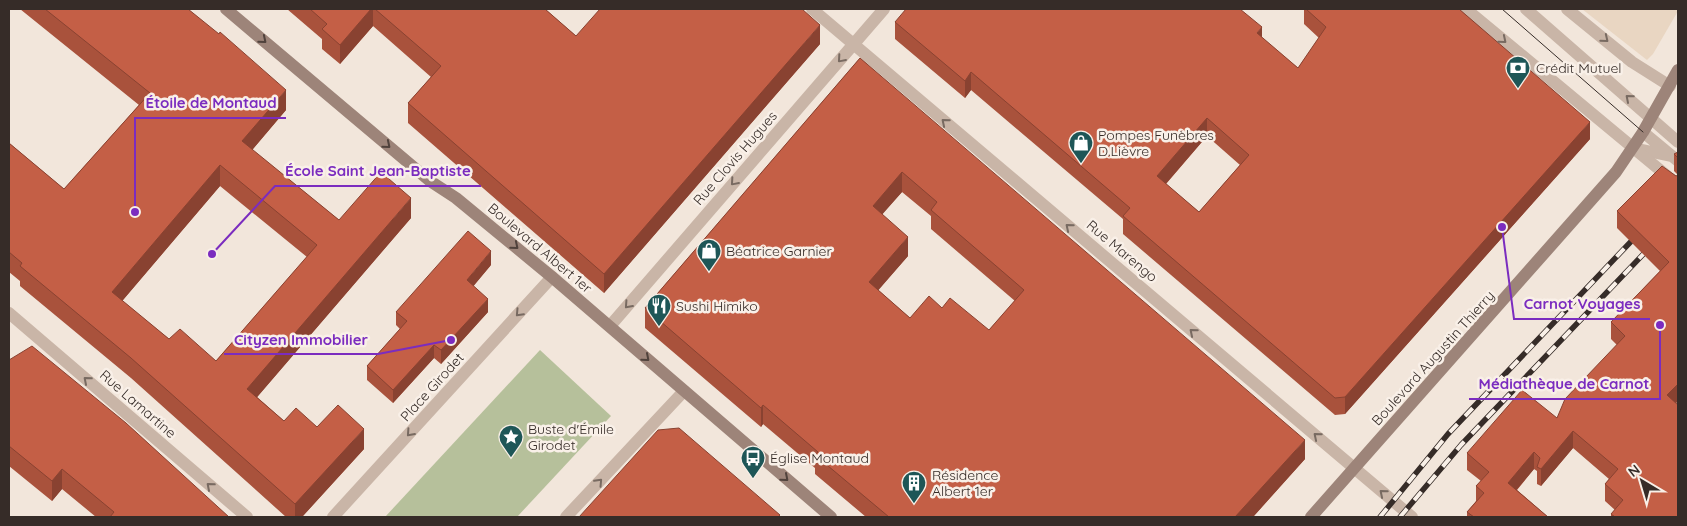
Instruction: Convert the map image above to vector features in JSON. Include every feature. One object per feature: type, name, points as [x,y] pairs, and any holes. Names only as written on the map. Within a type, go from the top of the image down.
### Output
[{"type":"main road","name":"Boulevard Albert 1er","points":[[226,9],[430,181],[456,198],[552,277],[830,517]]},
{"type":"main road","name":"Boulevard Augustin Thierry","points":[[1311,517],[1616,172],[1643,132],[1678,70]]},
{"type":"street","name":"Rue Marengo","points":[[812,9],[1412,517]]},
{"type":"street","name":"Rue Clovis Hugues","points":[[610,326],[884,9]]},
{"type":"street","points":[[1466,9],[1678,184]]},
{"type":"street","points":[[1526,9],[1678,142]]},
{"type":"street","points":[[1567,9],[1632,62],[1670,86]]},
{"type":"street","points":[[1643,132],[1676,159]]},
{"type":"street","points":[[1633,148],[1676,159]]},
{"type":"street","name":"Place Girodet","points":[[333,517],[552,277]]},
{"type":"street","name":"Rue Lamartine","points":[[9,313],[247,517]]},
{"type":"street","points":[[566,517],[684,391]]},
{"type":"green space","points":[[540,350],[611,416],[517,517],[385,517]]},
{"type":"shaded area","points":[[1582,9],[1678,9],[1678,11],[1653,54],[1647,60]]},
{"type":"building","points":[[45,9],[188,9],[219,34],[220,32],[286,90],[242,141],[339,220],[381,172],[411,198],[247,389],[284,421],[296,408],[317,427],[338,405],[364,429],[295,504],[131,358],[20,266],[22,263],[9,252],[9,143],[64,189],[150,93]],"holes":[[[220,165],[317,245],[216,361],[180,329],[169,339],[112,292]]]},
{"type":"building","points":[[310,9],[371,9],[340,45],[322,29],[327,24]]},
{"type":"building","points":[[375,9],[545,9],[576,36],[600,9],[802,9],[820,25],[604,274],[408,103],[441,66]]},
{"type":"building","points":[[906,9],[1240,9],[1262,27],[1257,33],[1298,68],[1326,27],[1306,9],[1459,9],[1590,122],[1345,397],[1335,398],[1123,216],[1130,208],[971,72],[965,81],[895,22]],"holes":[[[1207,118],[1249,155],[1199,212],[1157,176]]]},
{"type":"building","points":[[860,58],[1305,440],[1235,517],[889,517],[815,455],[818,452],[763,405],[761,408],[645,308]],"holes":[[[902,172],[937,202],[931,210],[1024,290],[989,330],[950,298],[942,308],[929,296],[910,318],[869,282],[908,237],[873,206]]]},
{"type":"building","points":[[1662,166],[1676,176],[1678,175],[1678,384],[1667,395],[1678,405],[1678,517],[1615,517],[1611,514],[1623,500],[1605,484],[1618,469],[1573,431],[1541,469],[1537,467],[1540,458],[1534,452],[1508,483],[1548,517],[1474,517],[1467,512],[1484,493],[1476,486],[1489,472],[1467,453],[1522,390],[1557,418],[1565,399],[1625,336],[1611,322],[1669,262],[1617,211]]},
{"type":"building","points":[[468,231],[491,251],[467,280],[488,299],[441,350],[434,345],[393,390],[367,366],[407,321],[396,312]]},
{"type":"building","points":[[32,346],[126,423],[229,517],[110,517],[114,512],[62,469],[52,481],[9,446],[9,360]]},
{"type":"building","points":[[679,428],[780,515],[778,517],[579,517],[658,430]]},
{"type":"tram line","points":[[1502,9],[1643,132]]},
{"type":"railway","points":[[1380,517],[1448,434],[1641,231]]},
{"type":"railway","points":[[1400,517],[1461,445],[1653,244]]},
{"type":"place","name":"Crédit Mutuel","points":[[1518,89]]},
{"type":"place","name":"Pompes Funèbres D.Lièvre","points":[[1081,164]]},
{"type":"place","name":"Étoile de Montaud","points":[[135,212]]},
{"type":"place","name":"Carnot Voyages","points":[[1502,227]]},
{"type":"place","name":"École Saint Jean-Baptiste","points":[[212,254]]},
{"type":"place","name":"Béatrice Garnier","points":[[709,272]]},
{"type":"place","name":"Médiathèque de Carnot","points":[[1660,325]]},
{"type":"place","name":"Sushi Himiko","points":[[659,327]]},
{"type":"place","name":"Cityzen Immobilier","points":[[451,340]]},
{"type":"place","name":"Buste d'Émile Girodet","points":[[511,458]]},
{"type":"place","name":"Église Montaud","points":[[753,479]]},
{"type":"place","name":"Résidence Albert 1er","points":[[914,504]]}]
